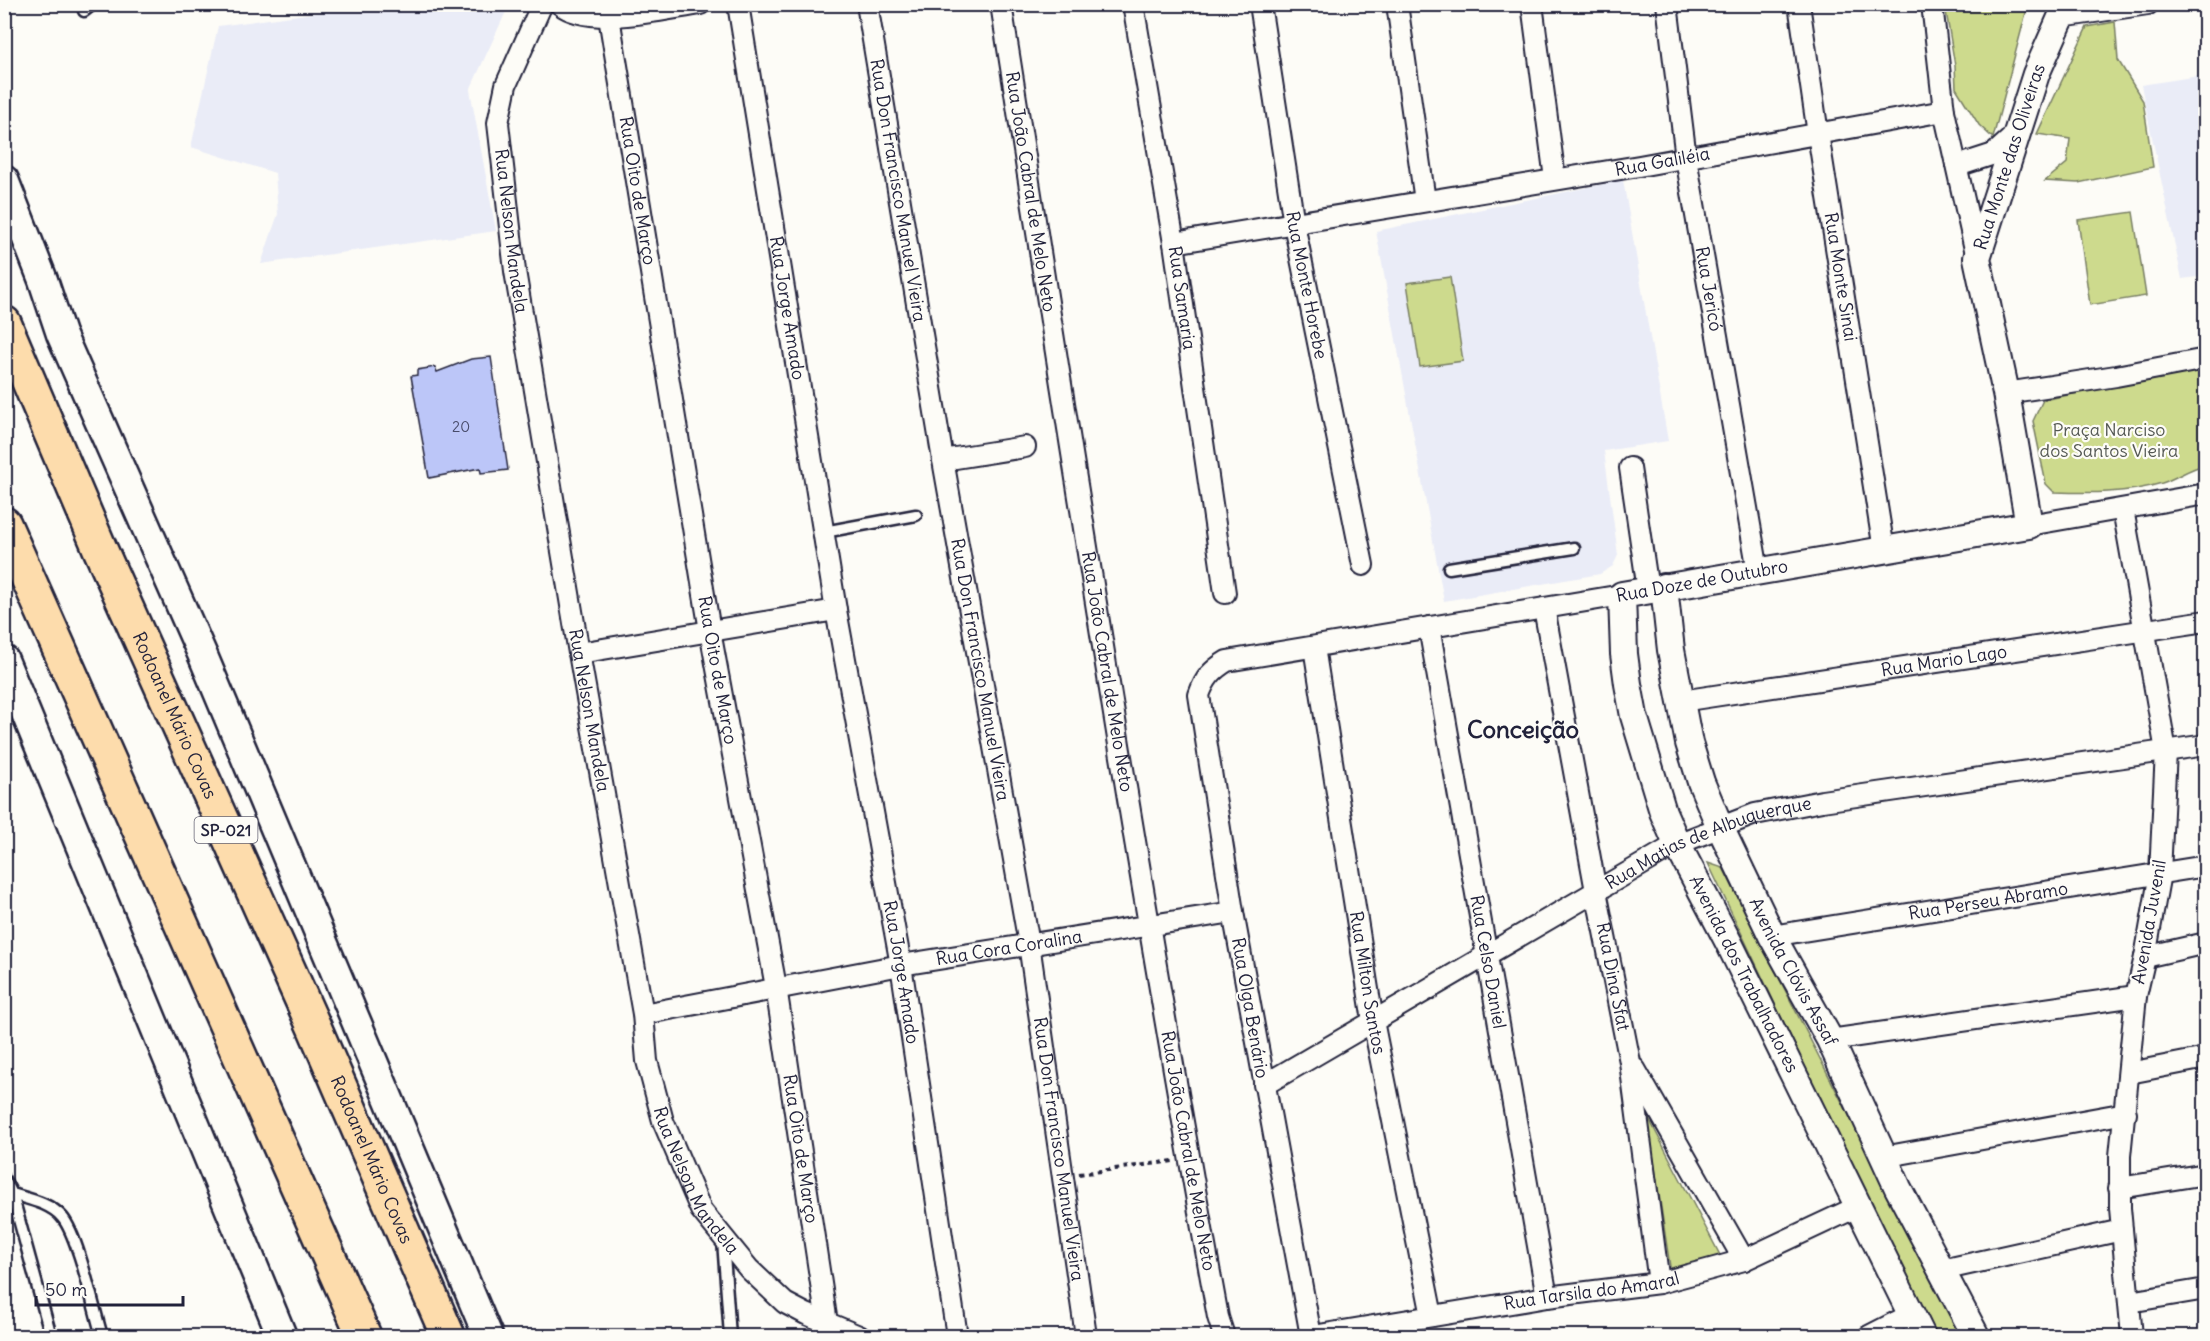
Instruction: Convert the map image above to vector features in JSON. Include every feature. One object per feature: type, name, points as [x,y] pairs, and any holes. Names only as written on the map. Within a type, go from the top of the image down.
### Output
[{"type":"highway","name":"Rodoanel Mário Covas","points":[[4,323],[100,549],[315,1029],[448,1336]]},
{"type":"highway","points":[[4,524],[364,1336]]},
{"type":"main road","points":[[4,180],[43,280],[61,334],[207,667],[488,1336]]},
{"type":"main road","points":[[4,660],[282,1336]]},
{"type":"street","name":"Rua Nelson Mandela","points":[[542,4],[506,86],[498,123],[515,271],[643,1014],[647,1061],[663,1120],[700,1210],[749,1269],[785,1303],[859,1336]]},
{"type":"street","points":[[560,4],[565,8],[592,16],[609,17],[700,4]]},
{"type":"street","name":"Rua Jorge Amado","points":[[738,4],[836,610],[901,965],[957,1336]]},
{"type":"street","name":"Rua Don Francisco Manuel Vieira","points":[[867,4],[943,460],[1029,944],[1086,1336]]},
{"type":"street","name":"Rua João Cabral de Melo Neto","points":[[1001,4],[1148,926],[1218,1317],[1224,1336]]},
{"type":"street","name":"Rua Samaria","points":[[1133,4],[1174,243],[1225,593]]},
{"type":"street","name":"Rua Monte Horebe","points":[[1260,4],[1294,224],[1363,565]]},
{"type":"street","points":[[1397,4],[1425,201]]},
{"type":"street","points":[[1532,4],[1555,179]]},
{"type":"street","name":"Rua Jericó","points":[[1667,4],[1686,158],[1758,571]]},
{"type":"street","name":"Rua Monte Sinai","points":[[1799,4],[1884,549]]},
{"type":"street","points":[[1932,4],[1944,111],[1977,258]]},
{"type":"street","points":[[2064,11],[2148,4]]},
{"type":"street","name":"Rua Monte das Oliveiras","points":[[2030,525],[2006,393],[1977,258],[2036,74],[2064,11]]},
{"type":"street","name":"Rua Oito de Março","points":[[609,17],[710,631],[776,987],[827,1323]]},
{"type":"street","name":"Rua Galiléia","points":[[1174,243],[1686,158],[1944,111]]},
{"type":"street","points":[[1957,166],[1994,154],[2005,146],[2016,135],[2024,112]]},
{"type":"street","points":[[2006,393],[2205,359]]},
{"type":"street","points":[[943,460],[1025,447]]},
{"type":"street","points":[[1630,468],[1656,589]]},
{"type":"street","name":"Rua Doze de Outubro","points":[[1204,680],[1227,661],[2205,494]]},
{"type":"street","name":"Avenida Juvenil","points":[[2123,509],[2166,751],[2160,873],[2136,996],[2120,1156],[2119,1188],[2132,1336]]},
{"type":"street","name":"Avenida Clóvis Assaf","points":[[1656,589],[1671,650],[1689,743],[1701,782],[1720,827],[1772,936],[1830,1040],[1883,1157],[1976,1336]]},
{"type":"street","name":"Avenida dos Trabalhadores","points":[[1622,595],[1624,654],[1634,717],[1663,812],[1677,844],[1730,942],[1917,1325]]},
{"type":"street","name":"Rua Dina Sfat","points":[[1544,608],[1630,1062],[1659,1283]]},
{"type":"street","points":[[579,653],[836,610]]},
{"type":"street","name":"Rua Mario Lago","points":[[1681,702],[2205,621]]},
{"type":"street","name":"Rua Celso Daniel","points":[[1430,627],[1485,954],[1547,1297]]},
{"type":"street","name":"Rua Milton Santos","points":[[1314,647],[1373,1021],[1432,1316]]},
{"type":"street","name":"Rua Olga Benário","points":[[1204,680],[1199,695],[1233,912],[1312,1336]]},
{"type":"street","name":"Rua Matias de Albuquerque","points":[[1264,1085],[1677,844],[1755,814],[1822,801],[2205,745]]},
{"type":"street","name":"Rua Perseu Abramo","points":[[1772,936],[2205,866]]},
{"type":"street","name":"Rua Cora Coralina","points":[[643,1014],[901,965],[1233,912]]},
{"type":"street","points":[[2145,957],[2205,943]]},
{"type":"street","points":[[1830,1040],[2136,996]]},
{"type":"street","points":[[2129,1073],[2205,1058]]},
{"type":"street","name":"Rua Dina Sfat","points":[[1630,1062],[1744,1260]]},
{"type":"street","points":[[1883,1157],[2126,1113]]},
{"type":"street","points":[[2119,1188],[2205,1174]]},
{"type":"street","name":"Rua Tarsila do Amaral","points":[[1312,1336],[1547,1297],[1659,1283],[1744,1260],[1859,1206]]},
{"type":"street","points":[[1942,1270],[2122,1230]]},
{"type":"street","points":[[2129,1302],[2205,1289]]},
{"type":"street","points":[[1869,1336],[1917,1325]]},
{"type":"lane","points":[[824,532],[916,515]]},
{"type":"lane","points":[[1449,568],[1574,548]]},
{"type":"lane","points":[[4,1179],[12,1194],[51,1336]]},
{"type":"lane","points":[[12,1194],[46,1205],[62,1217],[73,1236],[102,1336]]},
{"type":"lane","points":[[722,1237],[730,1336]]},
{"type":"path","points":[[1064,1177],[1189,1158]]},
{"type":"shaded area","points":[[380,4],[509,5],[470,90],[496,231],[261,264],[278,214],[275,173],[191,147],[218,26]]},
{"type":"shaded area","points":[[2205,75],[2205,276],[2182,279],[2141,85]]},
{"type":"shaded area","points":[[1623,180],[1668,441],[1604,451],[1618,555],[1613,566],[1600,574],[1444,601],[1376,231]]},
{"type":"green space","points":[[1945,5],[2028,5],[1993,138],[1979,125],[1956,88],[1955,66]]},
{"type":"green space","points":[[2115,22],[2118,60],[2143,101],[2153,167],[2078,183],[2045,181],[2067,163],[2070,139],[2037,134],[2087,27]]},
{"type":"green space","points":[[2133,212],[2146,296],[2090,305],[2078,220]]},
{"type":"green space","points":[[1450,277],[1463,361],[1420,367],[1407,283]]},
{"type":"green space","name":"Praça Narciso dos Santos Vieira","points":[[2205,368],[2205,465],[2162,483],[2122,491],[2054,492],[2046,484],[2033,421],[2043,400]]},
{"type":"green space","points":[[1708,863],[1723,868],[1961,1336],[1933,1336]]},
{"type":"green space","points":[[1647,1115],[1722,1259],[1671,1273]]},
{"type":"building","points":[[491,357],[508,470],[481,473],[480,468],[429,478],[411,376],[417,375],[417,370],[435,367],[437,372],[471,359]]},
{"type":"district","name":"Conceição","points":[[1523,730]]}]
